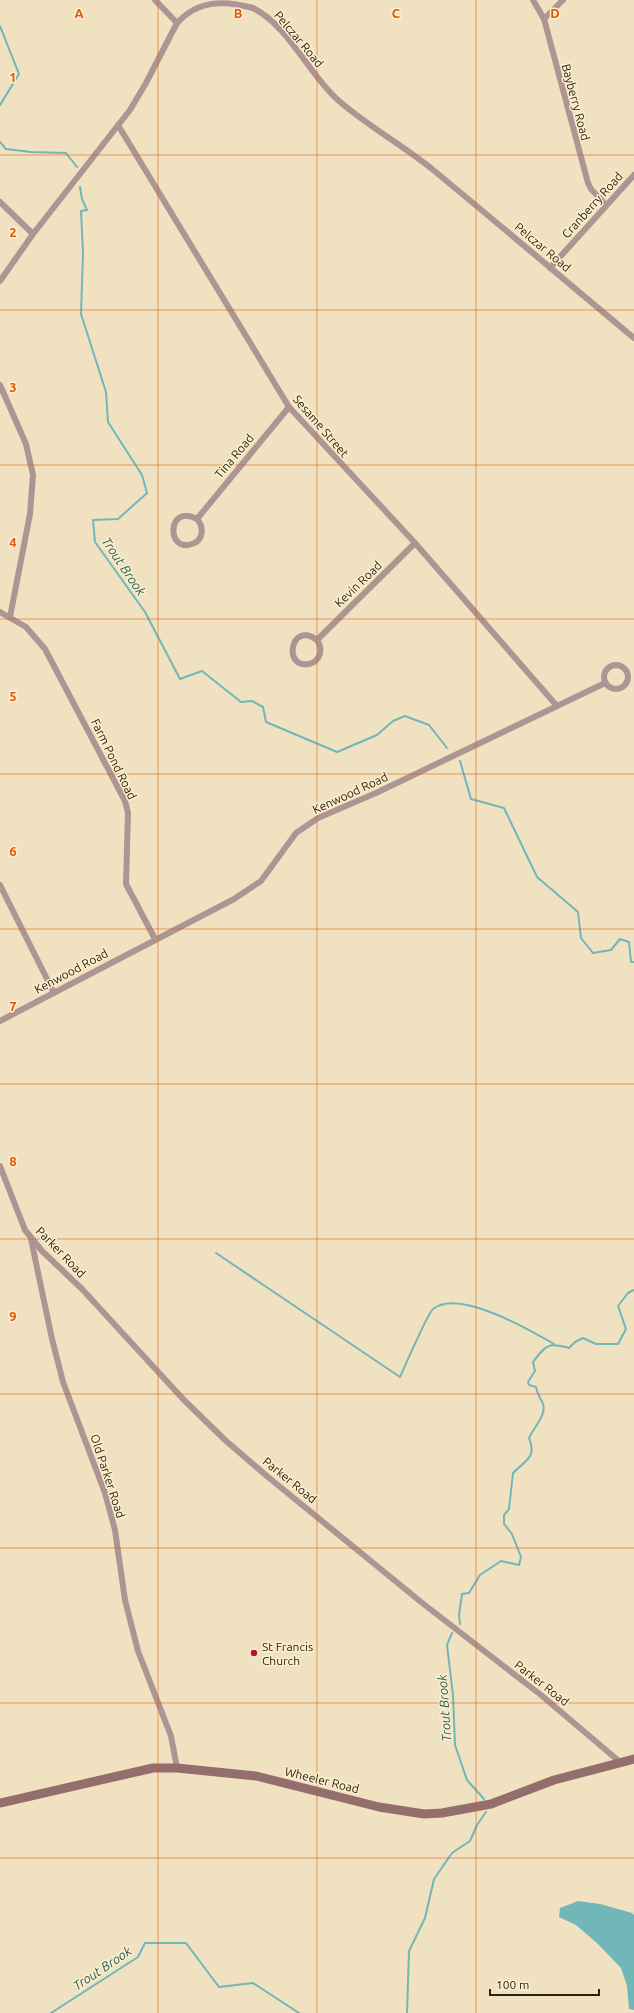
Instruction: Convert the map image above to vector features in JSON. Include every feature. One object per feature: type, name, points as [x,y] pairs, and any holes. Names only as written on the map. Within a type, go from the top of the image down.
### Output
[{"type":"street","points":[[155,0],[178,23]]},
{"type":"street","name":"Bayberry Road","points":[[533,0],[544,19],[590,189],[606,205]]},
{"type":"street","points":[[544,19],[563,0]]},
{"type":"street","name":"Pelczar Road","points":[[0,281],[33,234],[118,125],[146,83],[178,23],[194,8],[210,1],[228,1],[241,4],[261,13],[283,34],[320,81],[339,102],[431,169],[634,338]]},
{"type":"street","name":"Sesame Street","points":[[118,125],[288,407],[302,424],[415,544],[557,706]]},
{"type":"street","name":"Cranberry Road","points":[[550,268],[634,175]]},
{"type":"street","points":[[0,202],[33,234]]},
{"type":"street","points":[[0,385],[26,444],[33,475],[30,514],[10,617]]},
{"type":"street","name":"Tina Road","points":[[197,518],[288,407]]},
{"type":"street","points":[[188,516],[197,518],[202,527],[201,536],[190,545],[180,543],[174,536],[173,526],[175,522],[178,518],[188,516]]},
{"type":"street","name":"Kevin Road","points":[[317,640],[415,544]]},
{"type":"street","name":"Farm Pond Road","points":[[0,612],[26,627],[45,649],[124,801],[128,813],[126,884],[155,939]]},
{"type":"street","points":[[304,635],[313,637],[317,640],[320,644],[321,653],[315,662],[305,664],[296,660],[292,652],[296,639],[304,635]]},
{"type":"street","points":[[618,665],[627,672],[628,680],[623,687],[615,690],[611,689],[605,683],[603,675],[610,666],[618,665]]},
{"type":"street","name":"Kenwood Road","points":[[0,1021],[234,899],[261,881],[296,833],[318,818],[376,793],[605,683]]},
{"type":"street","points":[[0,885],[54,993]]},
{"type":"street","name":"Parker Road","points":[[0,1166],[25,1230],[42,1251],[82,1289],[183,1399],[225,1440],[421,1602],[541,1695],[620,1762]]},
{"type":"street","name":"Old Parker Road","points":[[31,1237],[52,1339],[63,1382],[105,1493],[111,1515],[125,1600],[138,1651],[171,1736],[177,1768]]},
{"type":"street","name":"Wheeler Road","points":[[0,1803],[153,1768],[177,1768],[256,1776],[380,1807],[424,1814],[449,1812],[491,1804],[554,1780],[634,1759]]},
{"type":"water","points":[[578,1901],[600,1904],[632,1913],[634,1915],[634,2010],[629,2009],[627,1986],[621,1968],[598,1944],[576,1925],[559,1917],[560,1908]]},
{"type":"waterway","name":"Trout Brook","points":[[0,26],[19,74],[0,105]]},
{"type":"waterway","name":"Trout Brook","points":[[0,142],[6,149],[31,152],[66,153],[77,167]]},
{"type":"waterway","name":"Trout Brook","points":[[80,187],[82,199],[87,210],[81,211],[83,253],[81,314],[106,392],[108,422],[142,475],[147,493],[118,519],[93,520],[95,542],[145,612],[180,679],[202,671],[241,702],[252,701],[263,707],[266,722],[337,752],[377,735],[393,721],[405,716],[429,725],[447,748]]},
{"type":"waterway","name":"Trout Brook","points":[[460,761],[471,799],[504,808],[537,877],[578,912],[581,938],[593,953],[611,950],[620,939],[629,942],[631,962],[634,962]]},
{"type":"waterway","points":[[216,1253],[400,1377],[430,1313],[433,1309],[444,1304],[459,1304],[476,1307],[494,1313],[554,1344]]},
{"type":"waterway","name":"Trout Brook","points":[[460,1624],[459,1615],[462,1594],[469,1593],[480,1575],[501,1561],[519,1565],[521,1557],[512,1534],[504,1524],[504,1515],[509,1509],[513,1473],[529,1458],[531,1454],[532,1450],[529,1438],[539,1421],[544,1408],[536,1387],[529,1385],[528,1382],[535,1371],[533,1362],[548,1346],[556,1345],[569,1348],[575,1342],[583,1338],[596,1344],[618,1344],[626,1329],[618,1306],[628,1293],[634,1290]]},
{"type":"waterway","name":"Trout Brook","points":[[452,1633],[447,1645],[453,1695],[455,1745],[467,1780],[484,1799]]},
{"type":"waterway","name":"Trout Brook","points":[[407,2013],[409,1951],[425,1918],[434,1879],[452,1853],[470,1841],[477,1825],[486,1812]]},
{"type":"waterway","name":"Trout Brook","points":[[51,2013],[138,1957],[145,1943],[186,1943],[219,1987],[253,1983],[299,2013]]},
{"type":"place","name":"St Francis Church","points":[[254,1653]]}]
